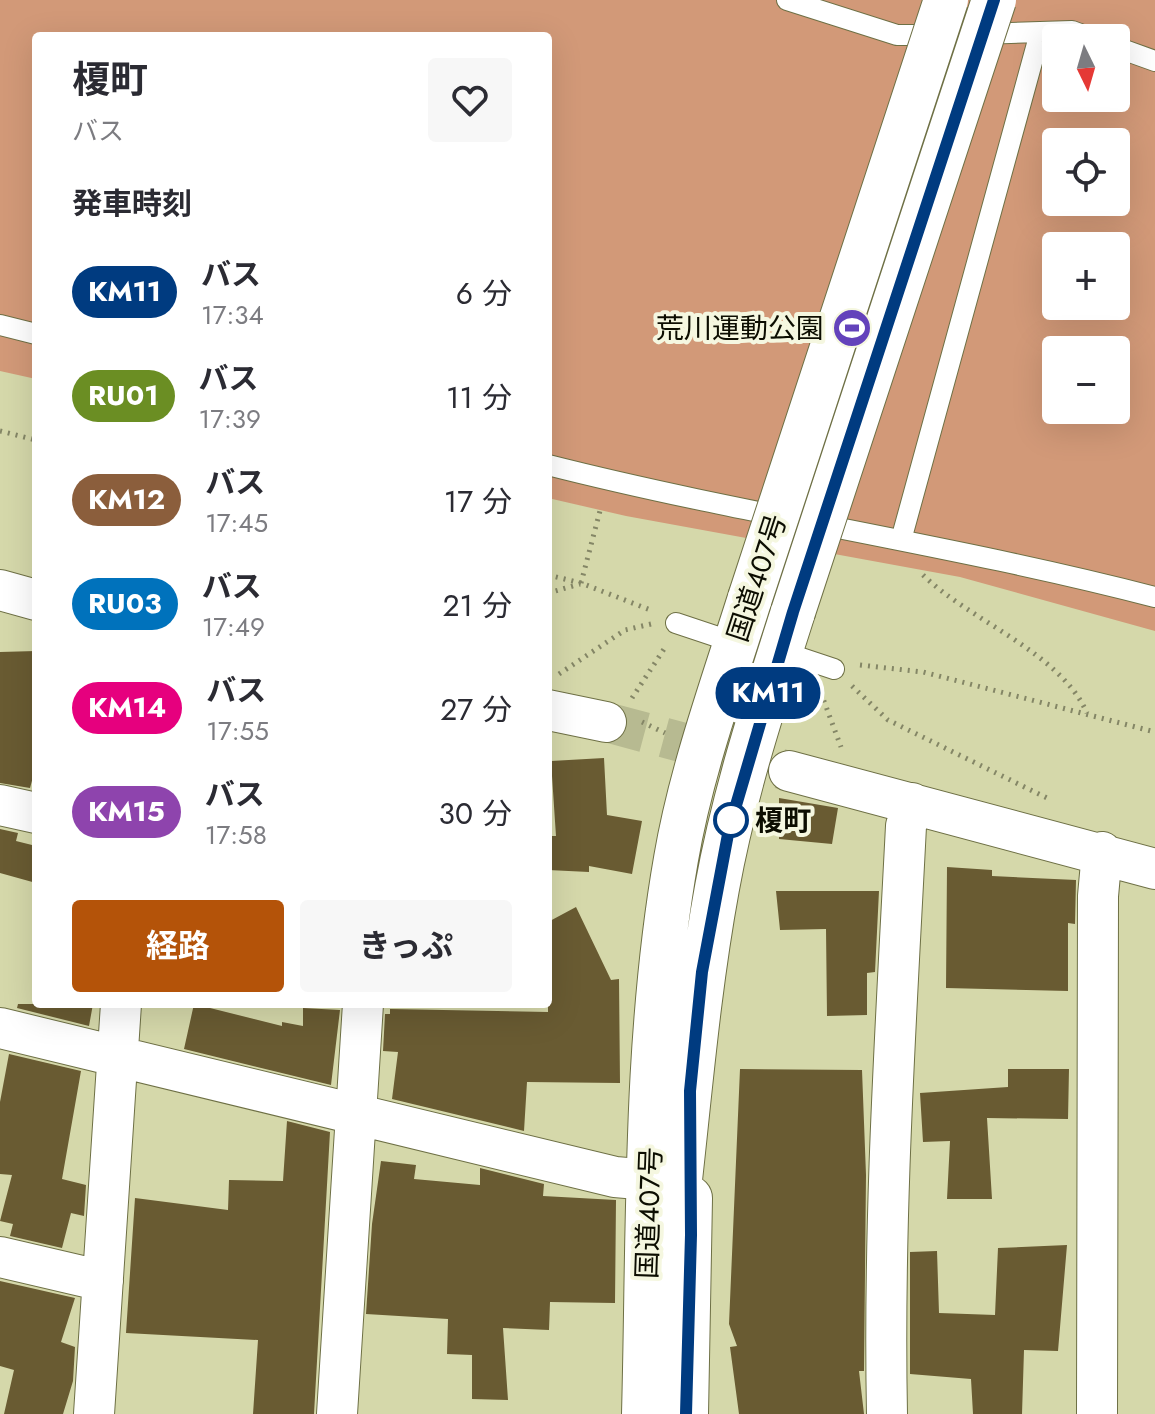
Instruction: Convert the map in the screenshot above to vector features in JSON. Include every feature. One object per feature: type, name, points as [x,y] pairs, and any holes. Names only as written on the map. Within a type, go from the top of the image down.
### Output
[{"type":"highway","name":"国道407号","points":[[644,1414],[654,1049],[671,887],[692,789],[736,643],[946,0]]},
{"type":"highway","name":"国道407号","points":[[688,1116],[702,972],[736,800],[786,632],[994,0]]},
{"type":"highway","points":[[670,1414],[674,1236],[688,1116]]},
{"type":"highway","points":[[686,1414],[691,1235],[688,1116]]},
{"type":"street","points":[[0,590],[32,599]]},
{"type":"street","points":[[552,710],[624,716]]},
{"type":"street","points":[[789,771],[1102,852],[1155,869]]},
{"type":"street","points":[[887,1414],[885,1295],[893,1080],[906,826],[912,803]]},
{"type":"street","points":[[0,805],[32,812]]},
{"type":"street","points":[[1097,1414],[1098,896],[1102,852]]},
{"type":"street","points":[[94,1414],[121,1008]]},
{"type":"street","points":[[337,1414],[363,1008]]},
{"type":"street","points":[[0,1028],[356,1117],[615,1177],[650,1180]]},
{"type":"street","points":[[0,1257],[103,1281]]},
{"type":"lane","points":[[787,0],[897,35],[1040,33],[901,540]]},
{"type":"lane","points":[[1130,52],[1155,61]]},
{"type":"lane","points":[[0,325],[32,333]]},
{"type":"lane","points":[[552,466],[711,504],[901,540],[1155,597]]},
{"type":"lane","points":[[676,623],[736,643]]},
{"type":"lane","points":[[786,632],[834,669]]},
{"type":"path","points":[[0,431],[32,439]]},
{"type":"path","points":[[581,583],[599,516]]},
{"type":"path","points":[[901,540],[898,550],[943,595],[1054,672],[1077,691],[1087,713]]},
{"type":"path","points":[[552,576],[581,583],[676,623],[663,652],[624,716],[666,733]]},
{"type":"path","points":[[552,592],[581,583]]},
{"type":"path","points":[[552,677],[625,630]]},
{"type":"path","points":[[834,669],[869,664],[923,672],[1155,732]]},
{"type":"path","points":[[834,669],[888,720],[1053,801]]},
{"type":"path","points":[[818,685],[842,748]]},
{"type":"shaded area","name":"荒川運動公園","points":[[0,0],[1155,0],[1155,631],[960,577],[626,516],[552,499],[552,32],[32,32],[32,378],[0,371]]},
{"type":"building","points":[[32,651],[30,788],[0,783],[0,652]]},
{"type":"building","points":[[604,758],[607,815],[642,821],[632,874],[589,866],[589,872],[552,870],[552,836],[556,836],[552,761]]},
{"type":"building","points":[[779,798],[838,808],[832,844],[779,839]]},
{"type":"building","points":[[0,829],[18,833],[16,841],[32,845],[32,882],[0,873]]},
{"type":"building","points":[[947,867],[992,870],[992,876],[1076,880],[1075,924],[1068,923],[1068,991],[946,988]]},
{"type":"building","points":[[776,891],[879,891],[875,972],[867,973],[867,1015],[827,1016],[826,929],[780,930]]},
{"type":"building","points":[[576,907],[611,980],[619,979],[620,1083],[527,1082],[524,1131],[392,1099],[398,1052],[383,1051],[385,1014],[390,1014],[390,1009],[548,1012],[548,1008],[552,1008],[552,920]]},
{"type":"building","points":[[18,1004],[32,1004],[32,1008],[92,1008],[89,1026],[17,1008]]},
{"type":"building","points":[[193,1008],[210,1008],[282,1026],[282,1022],[303,1026],[303,1008],[340,1010],[331,1085],[184,1049]]},
{"type":"building","points":[[9,1054],[81,1071],[62,1179],[86,1185],[84,1216],[71,1213],[62,1248],[10,1236],[13,1224],[0,1221],[12,1175],[0,1174],[0,1102]]},
{"type":"building","points":[[740,1069],[862,1070],[866,1175],[864,1371],[859,1371],[864,1414],[739,1414],[730,1347],[737,1346],[729,1324]]},
{"type":"building","points":[[1008,1069],[1069,1069],[1068,1119],[987,1118],[992,1199],[947,1199],[950,1141],[923,1142],[920,1093],[1008,1087]]},
{"type":"building","points":[[287,1121],[330,1132],[314,1414],[253,1414],[258,1340],[126,1333],[135,1198],[228,1210],[229,1180],[283,1181]]},
{"type":"building","points":[[381,1161],[416,1165],[414,1179],[480,1185],[480,1168],[544,1184],[543,1196],[616,1200],[615,1303],[550,1302],[549,1330],[503,1328],[508,1400],[472,1399],[472,1355],[447,1354],[448,1319],[366,1314],[372,1224]]},
{"type":"building","points":[[1067,1245],[1058,1351],[1024,1350],[1022,1414],[973,1414],[971,1379],[910,1374],[910,1252],[937,1251],[939,1313],[995,1315],[998,1248]]},
{"type":"building","points":[[0,1281],[75,1298],[61,1342],[75,1347],[73,1381],[63,1414],[4,1414],[14,1370],[0,1366]]},
{"type":"tunnel","points":[[606,722],[789,771]]},
{"type":"bus line","name":"KM11","points":[[686,1414],[691,1235],[688,1116],[702,972],[729,829],[793,612],[994,0]]},
{"type":"place","name":"荒川運動公園","points":[[852,328]]},
{"type":"place","name":"榎町","points":[[731,820]]}]
